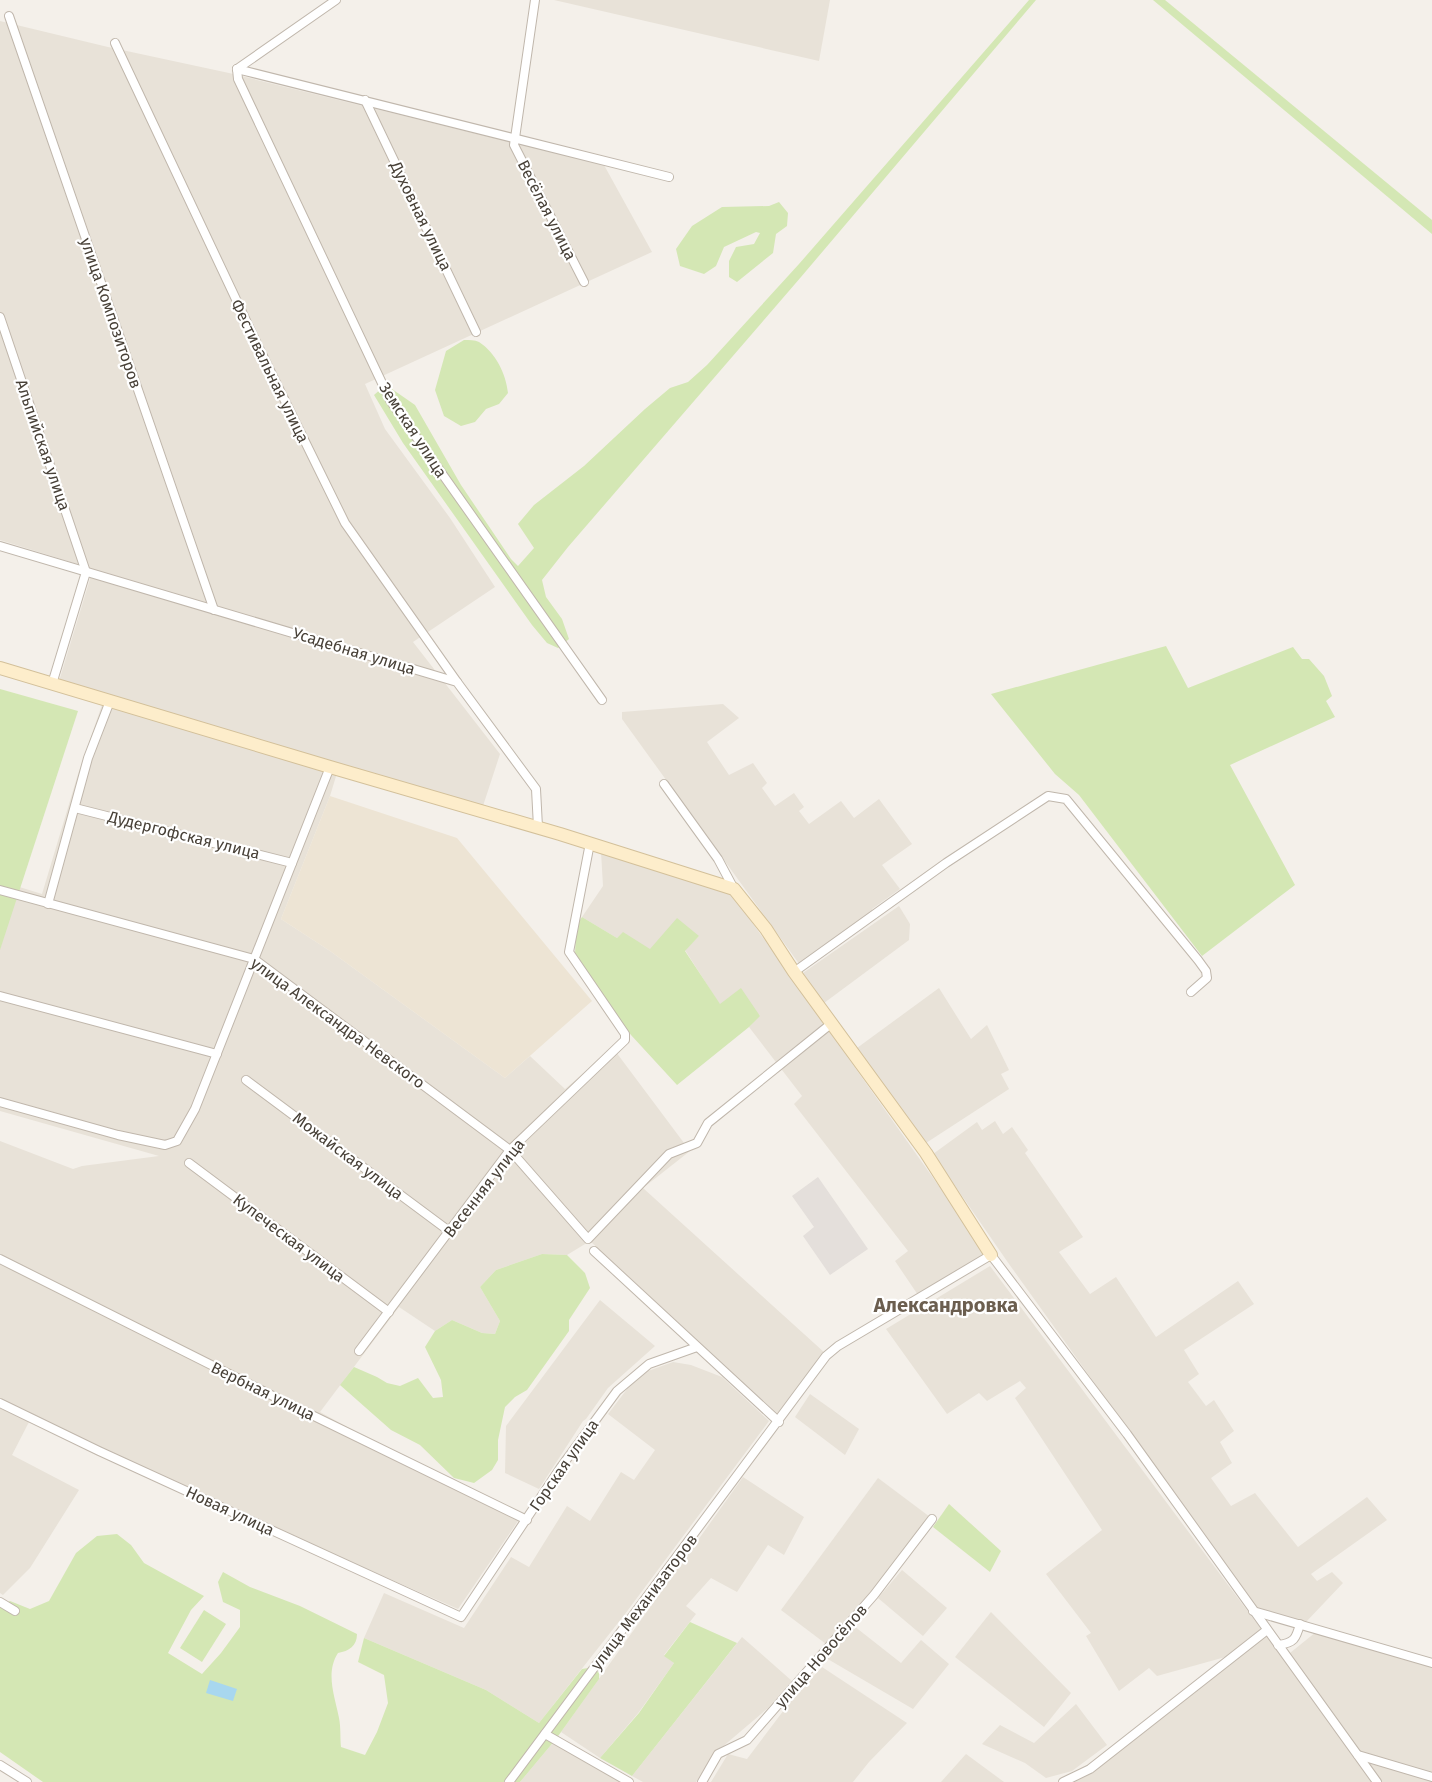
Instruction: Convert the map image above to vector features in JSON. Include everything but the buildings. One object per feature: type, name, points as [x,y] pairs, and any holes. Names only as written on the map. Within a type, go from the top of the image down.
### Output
[{"type":"street","points":[[237,69],[336,0]]},
{"type":"street","points":[[514,138],[535,0]]},
{"type":"street","name":"улица Композиторов","points":[[9,16],[214,610]]},
{"type":"street","name":"Фестивальная улица","points":[[115,43],[264,359],[345,523],[458,682]]},
{"type":"street","points":[[237,69],[669,177]]},
{"type":"street","name":"Земская улица","points":[[237,69],[238,80],[390,400],[602,700]]},
{"type":"street","name":"Духовная улица","points":[[365,100],[476,332]]},
{"type":"street","name":"Весёлая улица","points":[[514,138],[514,145],[584,282]]},
{"type":"street","name":"Альпийская улица","points":[[0,317],[86,572]]},
{"type":"street","name":"Усадебная улица","points":[[0,546],[458,682]]},
{"type":"street","points":[[52,684],[86,572]]},
{"type":"street","points":[[0,668],[538,827],[734,889]]},
{"type":"street","points":[[458,682],[536,789],[538,827]]},
{"type":"street","points":[[48,904],[88,758],[110,701]]},
{"type":"street","points":[[0,1102],[165,1145],[177,1141],[195,1108],[330,767]]},
{"type":"street","points":[[664,784],[718,859],[734,889],[766,929],[794,972],[926,1153],[991,1255],[1127,1434],[1377,1782]]},
{"type":"street","points":[[794,972],[945,863],[1048,796],[1066,799],[1198,960],[1206,971],[1207,978],[1191,992]]},
{"type":"street","name":"Дудергофская улица","points":[[75,808],[292,863]]},
{"type":"street","name":"Весенняя улица","points":[[359,1351],[510,1150],[625,1040],[625,1034],[569,952],[590,843]]},
{"type":"street","name":"улица Александра Невского","points":[[0,890],[254,959],[510,1150],[588,1239],[669,1154],[697,1143],[708,1123],[832,1023]]},
{"type":"street","points":[[0,996],[217,1054]]},
{"type":"street","name":"Можайская улица","points":[[246,1080],[449,1231]]},
{"type":"street","name":"Купеческая улица","points":[[189,1163],[389,1312]]},
{"type":"street","points":[[594,1251],[778,1422]]},
{"type":"street","name":"улица Механизаторов","points":[[509,1782],[826,1356],[838,1346],[991,1255]]},
{"type":"street","name":"Вербная улица","points":[[0,1259],[527,1520]]},
{"type":"street","name":"Горская улица","points":[[461,1617],[561,1467],[617,1391],[649,1364],[698,1347]]},
{"type":"street","name":"Новая улица","points":[[0,1403],[99,1451],[461,1617]]},
{"type":"street","name":"улица Новосёлов","points":[[702,1782],[718,1754],[747,1740],[874,1595],[932,1519]]},
{"type":"street","points":[[0,1602],[15,1611]]},
{"type":"street","points":[[1253,1611],[1432,1663]]},
{"type":"street","points":[[1278,1645],[1288,1644],[1295,1639],[1300,1624]]},
{"type":"street","points":[[1063,1782],[1090,1769],[1267,1630]]},
{"type":"street","points":[[545,1734],[629,1782]]},
{"type":"street","points":[[1358,1755],[1432,1777]]},
{"type":"street","points":[[0,1765],[27,1782]]},
{"type":"shaded area","points":[[554,0],[830,0],[819,61]]},
{"type":"shaded area","points":[[0,21],[229,73],[604,165],[652,252],[365,384],[385,429],[450,518],[495,587],[413,642],[500,754],[483,806],[59,681],[93,569],[0,540]]},
{"type":"shaded area","points":[[103,702],[337,773],[281,919],[330,951],[505,1078],[530,1056],[565,1089],[613,1048],[690,1151],[643,1188],[825,1353],[779,1415],[590,1241],[567,1255],[542,1254],[496,1270],[480,1287],[500,1321],[495,1334],[482,1333],[452,1320],[435,1331],[399,1307],[320,1412],[518,1521],[458,1609],[215,1502],[0,1399],[0,1141],[73,1169],[159,1156],[0,1111],[0,881],[42,894],[78,774]]},
{"type":"shaded area","points":[[723,704],[739,718],[707,742],[729,775],[753,763],[767,783],[762,788],[775,806],[794,793],[804,807],[799,811],[809,824],[841,801],[854,818],[879,799],[912,844],[882,865],[900,889],[872,909],[872,913],[800,965],[622,719],[622,712]]},
{"type":"shaded area","points":[[330,796],[457,838],[592,1001],[505,1078],[330,951],[281,919]]},
{"type":"shaded area","points":[[601,852],[732,894],[987,1254],[918,1295],[895,1261],[908,1251],[794,1104],[802,1096],[749,1027],[760,1015],[720,1005],[685,950],[699,936],[650,950],[623,933],[617,938],[582,917],[603,886]]},
{"type":"shaded area","points":[[899,906],[910,924],[909,940],[824,1003],[803,973]]},
{"type":"shaded area","points":[[939,988],[971,1039],[987,1025],[1009,1070],[1001,1074],[1009,1089],[926,1143],[857,1048]]},
{"type":"shaded area","points":[[995,1121],[1003,1134],[1012,1127],[1028,1150],[1025,1153],[1083,1237],[1059,1252],[1090,1294],[1116,1277],[1156,1337],[1238,1281],[1254,1304],[1184,1350],[1199,1374],[1188,1382],[1206,1406],[1214,1400],[1234,1431],[1220,1442],[1232,1463],[1211,1478],[1231,1506],[1255,1493],[1298,1547],[1367,1497],[1387,1520],[1311,1574],[1317,1581],[1332,1572],[1343,1583],[1306,1622],[1256,1608],[1009,1264],[933,1154],[977,1122],[982,1130]]},
{"type":"shaded area","points":[[818,1177],[868,1249],[830,1275],[803,1236],[814,1227],[792,1196]]},
{"type":"shaded area","points":[[990,1266],[1261,1629],[1229,1656],[1157,1676],[1149,1668],[1119,1691],[1086,1636],[1091,1633],[1046,1574],[1102,1530],[1015,1398],[1026,1388],[1020,1381],[987,1401],[979,1393],[947,1414],[886,1329]]},
{"type":"shaded area","points":[[600,1300],[655,1346],[608,1388],[583,1421],[539,1489],[505,1473],[506,1426]]},
{"type":"shaded area","points":[[673,1362],[691,1365],[722,1377],[769,1421],[625,1614],[539,1723],[486,1690],[364,1638],[384,1593],[464,1628],[511,1557],[529,1567],[567,1506],[590,1521],[621,1472],[634,1480],[655,1450],[608,1414],[631,1384],[648,1371]]},
{"type":"shaded area","points":[[810,1394],[859,1429],[845,1455],[795,1417]]},
{"type":"shaded area","points":[[0,1405],[30,1420],[12,1455],[79,1490],[30,1568],[3,1595],[0,1593]]},
{"type":"shaded area","points":[[743,1477],[804,1517],[784,1555],[768,1545],[737,1592],[711,1578],[686,1606],[696,1614],[664,1655],[674,1663],[639,1712],[600,1758],[561,1732]]},
{"type":"shaded area","points":[[878,1478],[930,1517],[830,1647],[781,1610]]},
{"type":"shaded area","points":[[902,1570],[947,1608],[923,1636],[878,1598]]},
{"type":"shaded area","points":[[991,1612],[1071,1693],[1044,1727],[955,1657]]},
{"type":"shaded area","points":[[854,1626],[901,1663],[921,1640],[949,1664],[913,1709],[826,1658]]},
{"type":"shaded area","points":[[1316,1632],[1432,1666],[1432,1782],[1382,1782],[1290,1653]]},
{"type":"shaded area","points":[[1266,1636],[1272,1638],[1373,1782],[1072,1782]]},
{"type":"shaded area","points":[[742,1637],[792,1681],[768,1708],[714,1754],[696,1782],[643,1782],[632,1776]]},
{"type":"shaded area","points":[[822,1667],[907,1723],[853,1782],[711,1782],[728,1754],[747,1759],[790,1702]]},
{"type":"shaded area","points":[[1076,1704],[1107,1745],[1072,1771],[1046,1778],[1025,1763],[982,1744],[1000,1725],[1034,1743]]},
{"type":"shaded area","points":[[556,1739],[623,1782],[520,1782]]},
{"type":"shaded area","points":[[966,1754],[1004,1782],[941,1782]]},
{"type":"green space","points":[[1029,0],[1036,0],[542,580],[546,597],[562,619],[569,639],[558,648],[547,643],[403,443],[374,395],[382,388],[392,389],[415,405],[461,485],[518,566],[534,548],[518,524],[534,505],[584,466],[670,388],[688,382],[707,365],[799,264]]},
{"type":"green space","points":[[1153,0],[1165,0],[1432,220],[1432,234]]},
{"type":"green space","points":[[779,202],[788,213],[787,226],[776,234],[773,253],[737,282],[729,277],[729,261],[736,247],[754,244],[760,233],[756,232],[724,247],[716,266],[704,274],[680,266],[676,249],[692,226],[722,207],[769,206]]},
{"type":"green space","points":[[464,340],[479,342],[495,358],[505,379],[508,393],[499,404],[486,409],[475,422],[461,426],[444,416],[435,390],[446,351]]},
{"type":"green space","points":[[1166,646],[1188,688],[1293,647],[1302,659],[1309,659],[1324,676],[1332,696],[1326,701],[1335,717],[1230,765],[1295,885],[1202,956],[1079,795],[1055,774],[991,694]]},
{"type":"green space","points":[[0,689],[78,711],[0,950]]},
{"type":"green space","points":[[582,917],[617,938],[623,932],[650,949],[677,918],[699,936],[685,951],[720,1004],[741,988],[760,1016],[677,1085],[631,1035],[575,955],[576,926]]},
{"type":"green space","points":[[542,1254],[567,1255],[585,1273],[590,1288],[569,1320],[569,1331],[527,1390],[505,1407],[498,1440],[498,1460],[492,1470],[474,1483],[454,1478],[420,1445],[391,1430],[340,1385],[354,1367],[387,1383],[400,1386],[418,1378],[433,1398],[443,1397],[441,1380],[425,1347],[435,1331],[452,1320],[482,1333],[495,1334],[500,1321],[480,1287],[496,1270]]},
{"type":"green space","points":[[949,1504],[1001,1551],[990,1572],[933,1527]]},
{"type":"green space","points":[[117,1534],[131,1545],[144,1563],[204,1596],[191,1610],[168,1653],[202,1674],[240,1627],[240,1610],[223,1602],[218,1582],[223,1572],[250,1587],[300,1606],[357,1634],[356,1642],[352,1647],[338,1653],[334,1661],[333,1693],[340,1722],[341,1747],[365,1755],[388,1703],[384,1675],[358,1662],[364,1638],[486,1690],[539,1723],[582,1669],[588,1668],[599,1672],[599,1679],[556,1739],[520,1782],[43,1782],[0,1752],[0,1607],[10,1601],[30,1609],[49,1601],[76,1553],[97,1536]]},
{"type":"green space","points":[[204,1610],[226,1624],[202,1662],[180,1648]]},
{"type":"green space","points":[[690,1622],[737,1643],[632,1776],[600,1758],[639,1713],[674,1663],[664,1656]]},
{"type":"water","points":[[210,1680],[237,1689],[233,1701],[206,1693]]},
{"type":"district","name":"Александровка","points":[[946,1305]]}]
